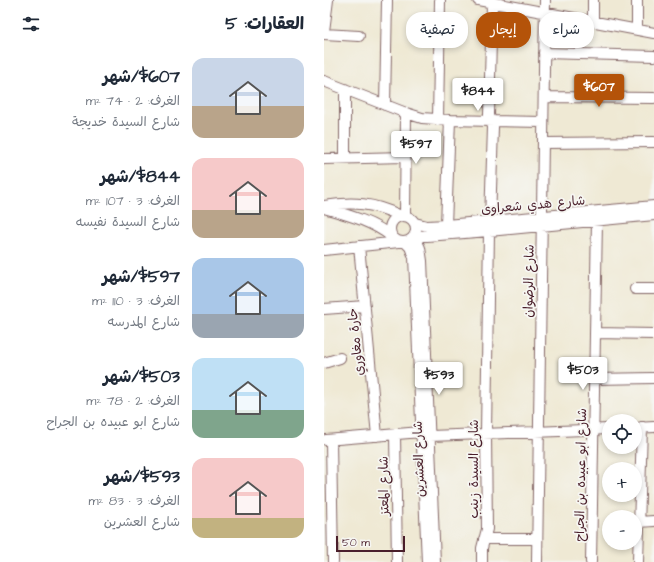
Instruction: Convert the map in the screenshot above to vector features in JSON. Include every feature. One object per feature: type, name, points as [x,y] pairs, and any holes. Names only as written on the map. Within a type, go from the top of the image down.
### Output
[{"type":"street","points":[[328,0],[324,32],[359,36]]},
{"type":"street","points":[[385,105],[387,0]]},
{"type":"street","points":[[438,120],[440,0]]},
{"type":"street","name":"شارع الرضوان","points":[[545,0],[545,12]]},
{"type":"street","points":[[593,0],[593,12]]},
{"type":"street","points":[[636,30],[637,0]]},
{"type":"street","points":[[486,1],[545,12]]},
{"type":"street","name":"شارع السيدة زينب","points":[[482,562],[482,548],[487,525],[486,433],[489,226],[493,127],[489,115],[486,1]]},
{"type":"street","points":[[594,22],[654,33]]},
{"type":"street","name":"شارع الرضوان","points":[[537,562],[544,48]]},
{"type":"street","points":[[544,53],[654,56]]},
{"type":"street","points":[[324,81],[422,118],[438,120],[543,122]]},
{"type":"street","points":[[344,158],[345,89]]},
{"type":"street","points":[[544,97],[654,98]]},
{"type":"street","points":[[403,216],[406,113]]},
{"type":"street","points":[[446,225],[450,120]]},
{"type":"street","points":[[543,143],[654,142]]},
{"type":"street","points":[[324,159],[405,157]]},
{"type":"street","points":[[324,207],[353,203],[371,205],[413,219],[417,231],[415,236],[409,242],[399,240],[324,250]]},
{"type":"street","name":"شارع هدي شعراوى","points":[[415,236],[427,236],[489,226],[542,221],[654,206]]},
{"type":"street","points":[[324,207],[383,229],[399,240]]},
{"type":"street","name":"شارع هدي شعراوى","points":[[542,221],[597,220],[654,215]]},
{"type":"street","points":[[399,240],[390,228],[393,220],[403,216]]},
{"type":"street","name":"شارع ابو عبيده بن الجراح","points":[[591,562],[597,220]]},
{"type":"street","name":"شارع هدي شعراوى","points":[[415,223],[427,226],[489,226]]},
{"type":"street","name":"شارع العشرين","points":[[415,236],[420,248],[422,261],[427,562]]},
{"type":"street","name":"شارع العشرين","points":[[399,240],[410,247],[414,257],[435,562]]},
{"type":"street","name":"حارة مغاوري","points":[[359,246],[377,436]]},
{"type":"street","points":[[634,289],[654,289]]},
{"type":"street","points":[[324,309],[364,306]]},
{"type":"street","points":[[595,333],[654,334]]},
{"type":"street","points":[[324,363],[340,358]]},
{"type":"street","points":[[594,379],[654,378]]},
{"type":"street","points":[[642,427],[654,427]]},
{"type":"street","points":[[333,562],[327,440],[395,434],[602,429]]},
{"type":"street","name":"شارع المعتز","points":[[395,434],[397,562]]},
{"type":"street","points":[[638,454],[639,510]]},
{"type":"street","points":[[642,522],[654,522]]},
{"type":"street","points":[[484,539],[537,539]]},
{"type":"street","points":[[638,550],[638,562]]}]
